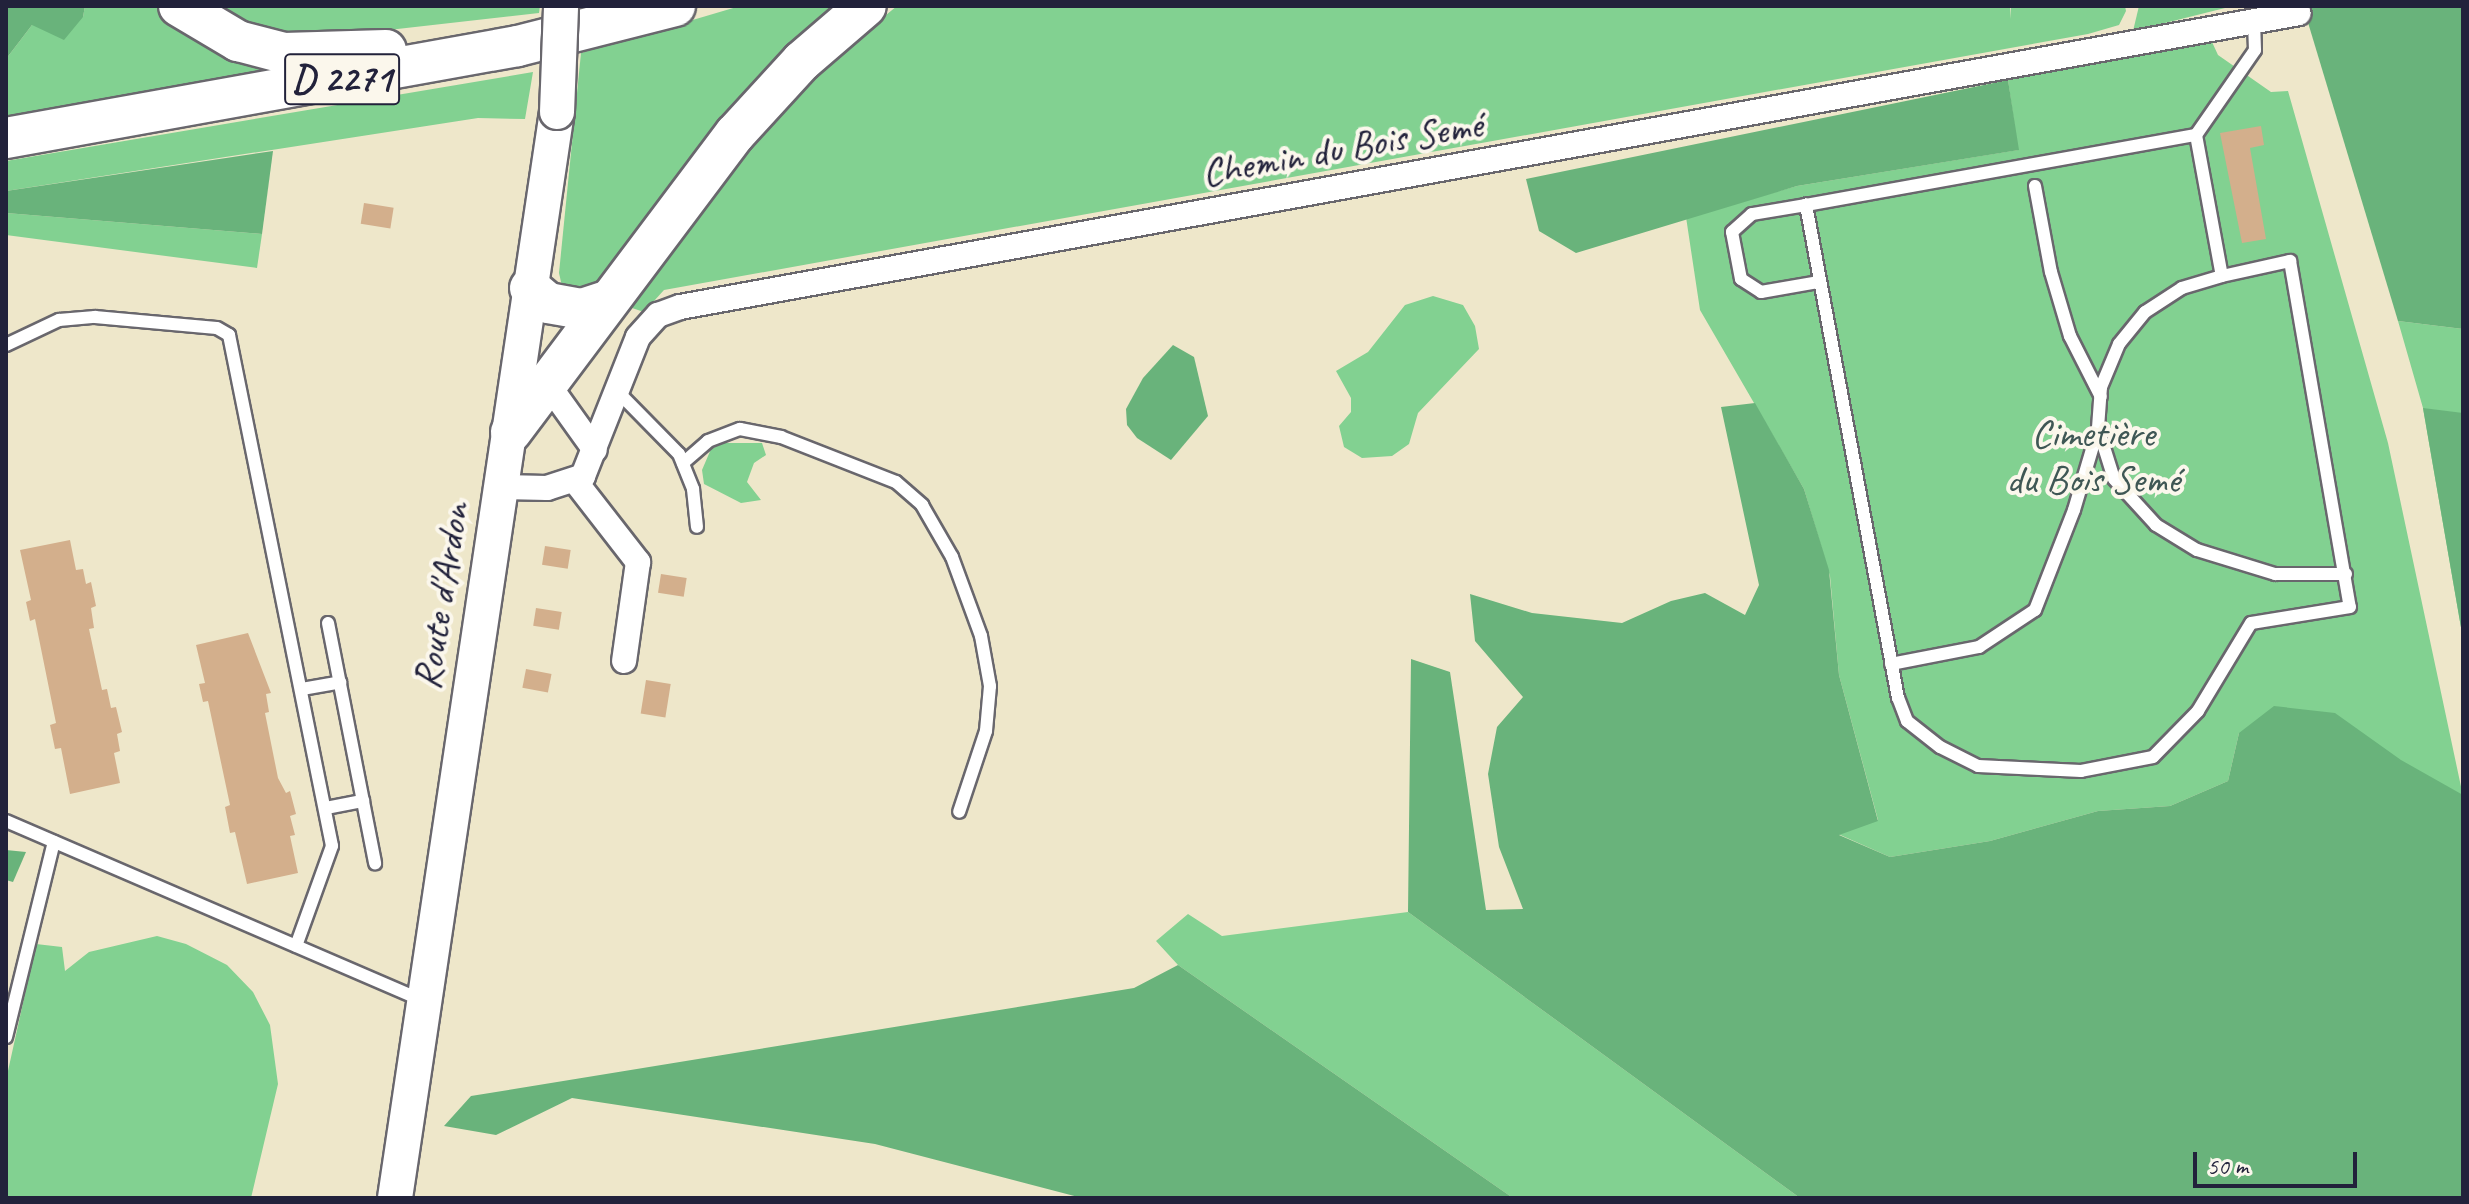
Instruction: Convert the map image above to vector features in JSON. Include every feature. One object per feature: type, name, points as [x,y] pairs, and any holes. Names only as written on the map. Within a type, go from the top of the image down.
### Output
[{"type":"highway","points":[[179,6],[238,41],[284,53],[318,53],[395,50],[638,6]]},
{"type":"highway","name":"D 2271","points":[[6,138],[518,46],[675,6]]},
{"type":"highway","points":[[511,432],[735,134],[802,61],[866,6]]},
{"type":"highway","points":[[530,288],[548,303],[570,307],[609,300]]},
{"type":"main road","name":"Route d'Ardon","points":[[395,1198],[557,112],[561,6]]},
{"type":"street","name":"Chemin du Bois Semé","points":[[575,481],[583,476],[595,450],[638,337],[658,315],[680,307],[2299,13]]},
{"type":"street","points":[[547,383],[595,450]]},
{"type":"street","points":[[503,487],[547,488],[575,481],[638,562],[624,661]]},
{"type":"lane","points":[[1819,282],[1761,292],[1741,279],[1732,232],[1752,214],[2196,135],[2255,50],[2254,21]]},
{"type":"lane","points":[[2196,135],[2222,276]]},
{"type":"lane","points":[[2035,186],[2051,272],[2070,336],[2101,397]]},
{"type":"lane","points":[[1806,205],[1891,664],[1907,721],[1940,747],[1978,766],[2081,771],[2127,766],[2153,757],[2173,741],[2251,623],[2350,607],[2290,261],[2182,288],[2145,312],[2119,344],[2101,397],[2098,428],[2074,510],[2035,610],[1979,647],[1891,664]]},
{"type":"lane","points":[[6,345],[59,320],[95,317],[217,328],[229,335],[326,808],[329,860],[296,946]]},
{"type":"lane","points":[[617,391],[637,405],[683,463],[693,489],[697,527]]},
{"type":"lane","points":[[2098,428],[2114,479],[2156,525],[2197,550],[2275,574],[2346,574]]},
{"type":"lane","points":[[683,463],[708,441],[740,429],[781,437],[896,482],[922,505],[957,570],[981,636],[990,686],[986,731],[959,812]]},
{"type":"lane","points":[[328,623],[375,863]]},
{"type":"lane","points":[[302,689],[340,682]]},
{"type":"lane","points":[[326,808],[363,801]]},
{"type":"lane","points":[[6,821],[423,1000]]},
{"type":"lane","points":[[6,1037],[54,842]]},
{"type":"green space","points":[[6,6],[85,6],[83,17],[64,40],[32,25],[6,59]]},
{"type":"green space","points":[[85,6],[169,6],[316,65],[6,121],[6,59],[32,25],[83,17]]},
{"type":"green space","points":[[208,6],[540,6],[539,13],[309,39],[237,21]]},
{"type":"green space","points":[[740,6],[853,6],[599,292],[564,295],[559,273],[581,53]]},
{"type":"green space","points":[[897,6],[2010,6],[2011,19],[2011,6],[2125,6],[2126,11],[2119,25],[2088,34],[664,290],[644,312],[623,305],[787,96]]},
{"type":"green space","points":[[2139,6],[2233,6],[2133,31]]},
{"type":"green space","points":[[2303,6],[2463,6],[2463,329],[2398,321]]},
{"type":"green space","name":"Cimetière du Bois Semé","points":[[2212,42],[2218,55],[2271,92],[2288,91],[2388,443],[2463,796],[2239,733],[2228,781],[2170,806],[2098,811],[1990,841],[1890,857],[1838,834],[1878,820],[1839,675],[1830,576],[1804,489],[1700,310],[1686,217],[1797,186],[2018,150],[2008,80]]},
{"type":"green space","points":[[533,72],[525,119],[478,118],[6,191],[6,161]]},
{"type":"green space","points":[[2008,80],[2019,150],[1797,186],[1576,253],[1539,231],[1526,179]]},
{"type":"green space","points":[[273,151],[262,234],[6,213],[6,191]]},
{"type":"green space","points":[[6,213],[262,234],[257,268],[6,235]]},
{"type":"green space","points":[[1433,296],[1463,305],[1475,326],[1479,349],[1418,413],[1409,444],[1392,456],[1362,458],[1344,447],[1339,426],[1351,412],[1351,398],[1336,371],[1368,352],[1405,305]]},
{"type":"green space","points":[[2398,321],[2463,329],[2463,639],[2423,408]]},
{"type":"green space","points":[[1173,345],[1194,357],[1208,416],[1171,460],[1137,438],[1127,425],[1126,409],[1143,378]]},
{"type":"green space","points":[[1755,403],[1804,489],[1829,570],[1839,675],[1878,821],[1839,835],[1890,857],[1990,841],[2098,811],[2170,806],[2228,781],[2239,733],[2274,706],[2335,713],[2401,760],[2463,795],[2463,1198],[1800,1198],[1408,912],[1411,659],[1450,672],[1486,910],[1523,909],[1499,847],[1488,774],[1497,727],[1523,697],[1475,641],[1470,594],[1532,613],[1622,623],[1671,601],[1705,593],[1745,615],[1759,585],[1721,407]]},
{"type":"green space","points":[[2423,408],[2463,413],[2463,639]]},
{"type":"green space","points":[[723,443],[762,443],[766,455],[754,463],[747,482],[761,500],[741,503],[704,484],[702,470],[711,449]]},
{"type":"green space","points":[[6,850],[26,852],[13,882],[6,880]]},
{"type":"green space","points":[[1408,912],[1800,1198],[1513,1198],[1178,965],[1156,941],[1188,914],[1222,936]]},
{"type":"green space","points":[[157,936],[186,944],[227,965],[253,992],[270,1025],[278,1084],[251,1198],[6,1198],[6,1080],[36,944],[62,947],[65,971],[89,952]]},
{"type":"green space","points":[[1178,965],[1513,1198],[1082,1198],[875,1144],[572,1098],[496,1135],[444,1126],[471,1096],[1134,988]]},
{"type":"building","points":[[2261,126],[2264,145],[2250,148],[2266,239],[2242,243],[2220,133]]},
{"type":"building","points":[[364,203],[394,208],[390,228],[361,224]]},
{"type":"building","points":[[70,540],[76,570],[83,569],[86,584],[91,582],[96,606],[91,608],[94,628],[89,629],[102,690],[107,689],[111,708],[116,707],[122,732],[117,734],[120,751],[114,753],[120,783],[70,794],[61,748],[55,749],[50,725],[56,723],[35,619],[30,621],[26,602],[31,600],[20,550]]},
{"type":"building","points":[[545,546],[571,550],[568,569],[542,565]]},
{"type":"building","points":[[661,574],[687,578],[684,597],[658,593]]},
{"type":"building","points":[[536,608],[562,612],[559,630],[533,626]]},
{"type":"building","points":[[248,633],[271,693],[266,694],[269,712],[265,713],[278,778],[286,793],[290,791],[296,814],[290,816],[295,835],[290,836],[298,873],[247,884],[235,832],[230,833],[225,807],[230,805],[208,701],[203,702],[199,684],[205,683],[196,645]]},
{"type":"building","points":[[526,669],[552,674],[548,693],[522,688]]},
{"type":"building","points":[[646,680],[671,684],[665,717],[641,714]]}]
